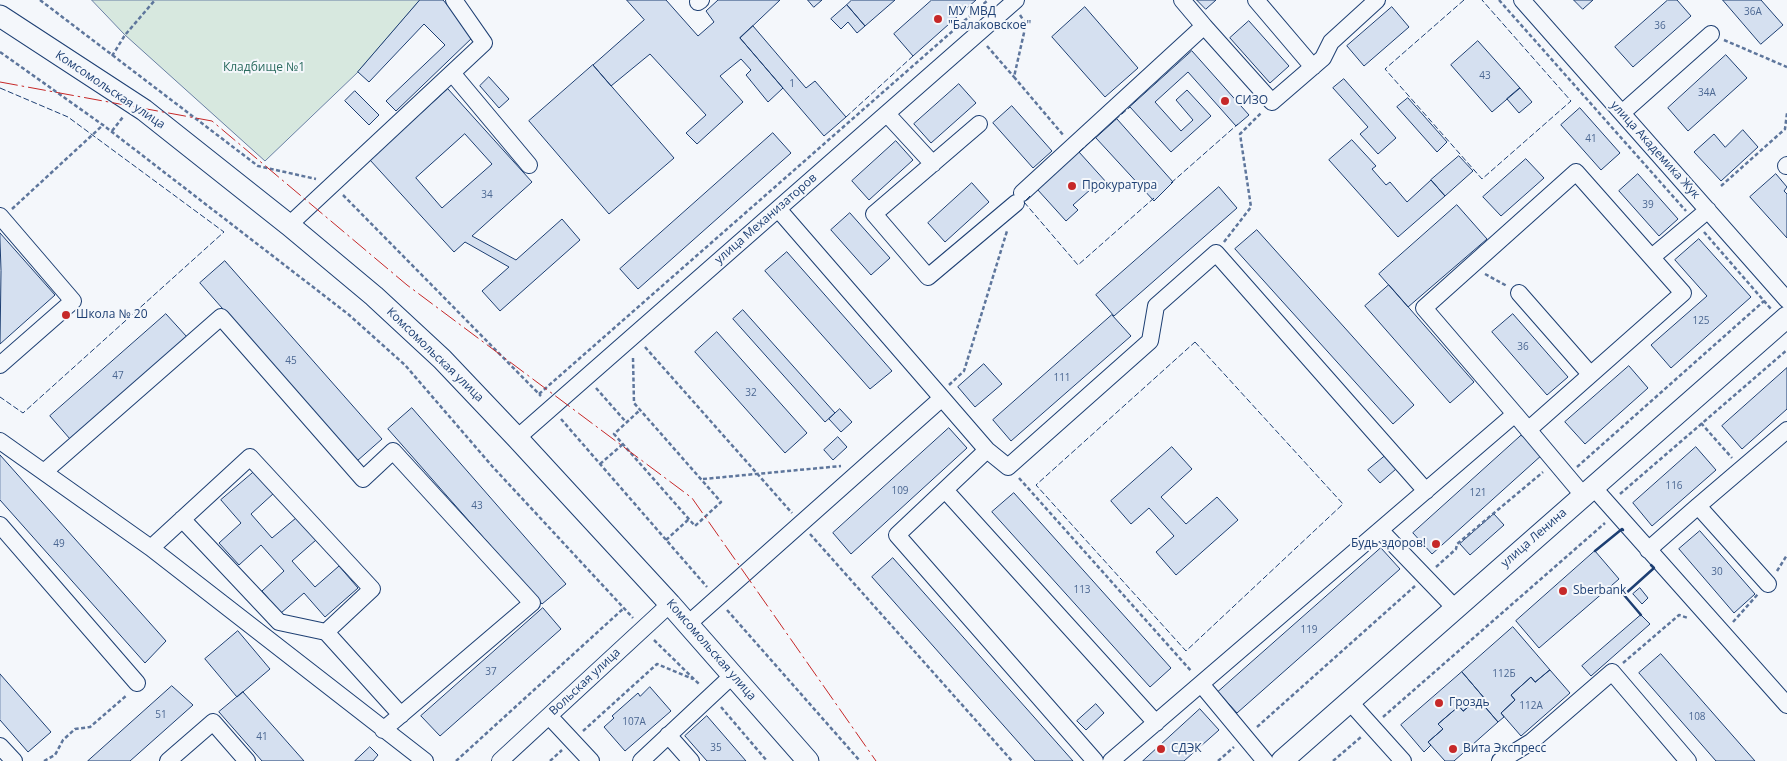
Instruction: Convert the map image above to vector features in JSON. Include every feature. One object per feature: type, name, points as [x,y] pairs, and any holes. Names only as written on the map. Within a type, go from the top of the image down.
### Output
[{"type":"main road","name":"Комсомольская улица","points":[[0,16],[144,110],[289,225],[374,296],[442,359],[517,438],[670,604],[808,761]]},
{"type":"main road","name":"улица Ленина","points":[[1282,761],[1784,319]]},
{"type":"street","points":[[289,225],[484,43],[454,0]]},
{"type":"street","points":[[1182,0],[1272,102],[1323,58],[1331,42],[1377,0]]},
{"type":"street","points":[[1256,0],[1313,66]]},
{"type":"street","name":"улица Академика Жук","points":[[1522,0],[1782,294]]},
{"type":"street","name":"улица Механизаторов","points":[[517,438],[887,114],[1017,8]]},
{"type":"street","points":[[979,124],[874,214],[928,276],[1019,198],[1204,26]]},
{"type":"street","points":[[1622,113],[1711,34]]},
{"type":"street","points":[[452,73],[529,164]]},
{"type":"street","points":[[887,114],[933,164]]},
{"type":"street","points":[[1528,430],[1683,293],[1576,172],[1424,308],[1567,476],[1611,508],[1787,705]]},
{"type":"street","points":[[778,209],[987,450],[1008,467],[1150,341],[1156,306],[1216,253],[1426,491]]},
{"type":"street","points":[[1652,257],[1708,210]]},
{"type":"street","points":[[0,365],[73,301],[1,217]]},
{"type":"street","points":[[1519,293],[1590,374]]},
{"type":"street","points":[[44,472],[221,317],[362,479],[393,451],[532,603],[384,730]]},
{"type":"street","points":[[688,624],[868,464],[940,396]]},
{"type":"street","points":[[1112,761],[1156,724],[1198,680],[1380,530],[1515,414]]},
{"type":"street","points":[[1648,550],[1787,430]]},
{"type":"street","points":[[0,441],[151,548],[426,761]]},
{"type":"street","points":[[987,450],[897,535],[1096,761]]},
{"type":"street","points":[[151,548],[250,457],[372,590],[326,632]]},
{"type":"street","points":[[945,490],[1156,724]]},
{"type":"street","points":[[1698,506],[1768,584]]},
{"type":"street","points":[[182,519],[279,622],[326,632],[401,715]]},
{"type":"street","points":[[0,525],[137,682]]},
{"type":"street","points":[[1380,530],[1455,608]]},
{"type":"street","name":"Вольская улица","points":[[500,761],[670,604]]},
{"type":"street","points":[[1500,761],[1531,742],[1612,672],[1688,761]]},
{"type":"street","points":[[641,761],[733,675]]},
{"type":"street","points":[[1198,680],[1265,761]]},
{"type":"street","points":[[1349,701],[1403,761]]},
{"type":"street","points":[[549,716],[591,761]]},
{"type":"street","points":[[168,761],[214,722],[248,761]]},
{"type":"street","points":[[668,735],[691,761]]},
{"type":"street","points":[[0,746],[14,761]]},
{"type":"path","points":[[40,0],[258,166],[330,182],[552,408],[860,761]]},
{"type":"path","points":[[112,56],[125,35],[155,0]]},
{"type":"path","points":[[539,394],[988,0]]},
{"type":"path","points":[[1499,0],[1764,300],[1784,319]]},
{"type":"path","points":[[1014,77],[1026,24],[1017,8]]},
{"type":"path","points":[[1711,34],[1787,67]]},
{"type":"path","points":[[986,44],[1068,140]]},
{"type":"path","points":[[0,52],[104,125],[348,314],[405,365],[492,466],[643,629],[710,696],[767,761]]},
{"type":"path","points":[[1216,253],[1251,207],[1240,134],[1272,102]]},
{"type":"path","points":[[1721,186],[1785,129],[1787,113]]},
{"type":"path","points":[[1,217],[104,125]]},
{"type":"path","points":[[940,396],[964,371],[1008,231]]},
{"type":"path","points":[[1471,266],[1519,293]]},
{"type":"path","points":[[1567,476],[1764,300],[1782,294]]},
{"type":"path","points":[[634,335],[780,499]]},
{"type":"path","points":[[1333,761],[1607,521],[1615,498],[1787,350]]},
{"type":"path","points":[[633,354],[634,402],[721,502],[695,526],[614,434],[640,410]]},
{"type":"path","points":[[595,386],[626,422]]},
{"type":"path","points":[[1700,423],[1741,469]]},
{"type":"path","points":[[600,464],[623,444]]},
{"type":"path","points":[[1218,761],[1456,549],[1465,538],[1554,461]]},
{"type":"path","points":[[701,480],[868,464]]},
{"type":"path","points":[[1008,467],[1198,680]]},
{"type":"path","points":[[666,540],[688,519]]},
{"type":"path","points":[[800,523],[1012,761]]},
{"type":"path","points":[[1723,633],[1768,584]]},
{"type":"path","points":[[456,761],[624,608]]},
{"type":"path","points":[[1612,672],[1679,614],[1697,622]]},
{"type":"path","points":[[550,761],[657,664],[694,680]]},
{"type":"path","points":[[44,761],[55,755],[63,740],[74,729],[90,728],[134,689],[137,682]]},
{"type":"green space","name":"Кладбище №1","points":[[92,0],[420,0],[358,72],[265,161],[125,35]]},
{"type":"building","points":[[420,0],[443,0],[474,36],[396,111],[386,101],[445,45],[424,24],[369,82],[358,72]]},
{"type":"building","points":[[627,0],[666,0],[698,36],[714,22],[706,11],[718,0],[780,0],[740,38],[783,88],[768,102],[746,75],[751,70],[741,59],[720,76],[743,102],[697,144],[686,133],[706,115],[650,54],[611,86],[593,65],[644,20]]},
{"type":"building","points":[[808,0],[822,0],[814,7]]},
{"type":"building","points":[[852,0],[895,0],[865,26],[847,5]]},
{"type":"building","points":[[932,0],[976,0],[913,56],[894,34]]},
{"type":"building","points":[[1197,0],[1216,0],[1206,9]]},
{"type":"building","points":[[1574,0],[1593,0],[1583,9]]},
{"type":"building","points":[[1668,0],[1677,0],[1691,16],[1633,67],[1615,47]]},
{"type":"building","points":[[1723,0],[1761,0],[1783,25],[1761,44]]},
{"type":"building","points":[[847,5],[865,26],[857,33],[848,22],[841,29],[831,19]]},
{"type":"building","points":[[1085,7],[1138,68],[1105,97],[1052,37]]},
{"type":"building","points":[[1392,7],[1409,27],[1364,66],[1347,46]]},
{"type":"building","points":[[1249,21],[1289,66],[1270,83],[1230,38]]},
{"type":"building","points":[[753,26],[806,88],[815,81],[846,117],[824,136],[740,38]]},
{"type":"building","points":[[1478,41],[1520,88],[1492,112],[1451,65]]},
{"type":"building","name":"СИЗО","points":[[1192,51],[1249,115],[1236,126],[1188,72],[1155,102],[1181,131],[1193,120],[1176,100],[1187,90],[1211,116],[1171,152],[1130,107]]},
{"type":"building","points":[[1726,55],[1747,78],[1688,131],[1668,108]]},
{"type":"building","points":[[593,65],[674,158],[609,214],[529,121]]},
{"type":"building","points":[[489,77],[509,99],[499,108],[480,86]]},
{"type":"building","points":[[1344,79],[1396,138],[1378,154],[1360,134],[1368,127],[1333,88]]},
{"type":"building","points":[[959,84],[976,103],[931,143],[914,124]]},
{"type":"building","points":[[1520,88],[1532,102],[1519,113],[1507,99]]},
{"type":"building","points":[[448,89],[532,182],[472,236],[516,260],[562,219],[580,240],[500,311],[482,291],[509,267],[465,242],[454,252],[370,160]],"holes":[[[465,134],[492,164],[442,208],[416,178]]]},
{"type":"building","points":[[355,91],[379,115],[369,125],[345,101]]},
{"type":"building","points":[[1408,98],[1447,142],[1437,152],[1397,107]]},
{"type":"building","points":[[1012,106],[1052,151],[1033,168],[993,123]]},
{"type":"building","points":[[1580,108],[1620,153],[1601,170],[1561,125]]},
{"type":"building","points":[[1117,119],[1173,182],[1154,201],[1096,138]]},
{"type":"building","points":[[1743,130],[1758,147],[1721,181],[1694,152],[1714,134],[1725,147]]},
{"type":"building","points":[[773,133],[791,153],[638,289],[620,269]]},
{"type":"building","points":[[1352,140],[1376,166],[1372,169],[1386,185],[1390,182],[1407,202],[1431,180],[1445,196],[1398,237],[1329,160]]},
{"type":"building","points":[[896,141],[913,160],[869,200],[852,181]]},
{"type":"building","name":"Прокуратура","points":[[1079,152],[1107,183],[1095,193],[1091,189],[1073,205],[1078,210],[1066,221],[1037,189]]},
{"type":"building","points":[[1459,156],[1473,171],[1445,196],[1431,180]]},
{"type":"building","points":[[1526,159],[1544,178],[1501,216],[1483,197]]},
{"type":"building","points":[[1638,174],[1678,219],[1659,236],[1619,191]]},
{"type":"building","points":[[1776,174],[1787,187],[1784,191],[1787,194],[1787,238],[1750,197]]},
{"type":"building","points":[[972,183],[989,202],[945,242],[928,223]]},
{"type":"building","points":[[1219,187],[1237,208],[1114,316],[1096,295]]},
{"type":"building","points":[[1457,205],[1487,239],[1408,307],[1379,274]]},
{"type":"building","points":[[850,213],[890,258],[871,275],[831,230]]},
{"type":"building","points":[[1257,230],[1414,405],[1393,424],[1235,249]]},
{"type":"building","points":[[0,233],[55,295],[0,344],[1,271]]},
{"type":"building","points":[[1699,239],[1751,297],[1671,368],[1651,345],[1707,296],[1675,260]]},
{"type":"building","points":[[787,252],[892,371],[870,389],[765,271]]},
{"type":"building","points":[[225,261],[382,439],[357,461],[200,283]]},
{"type":"building","points":[[1389,285],[1474,382],[1450,403],[1365,306]]},
{"type":"building","points":[[743,310],[835,413],[825,422],[733,319]]},
{"type":"building","points":[[166,314],[187,337],[70,439],[50,416]]},
{"type":"building","points":[[1513,314],[1568,377],[1547,395],[1492,332]]},
{"type":"building","points":[[1112,315],[1131,336],[1011,441],[993,420]]},
{"type":"building","points":[[717,332],[807,433],[785,453],[695,352]]},
{"type":"building","points":[[984,364],[1002,384],[975,407],[958,387]]},
{"type":"building","points":[[1629,366],[1648,388],[1585,444],[1565,422]]},
{"type":"building","points":[[1787,368],[1787,409],[1742,449],[1722,426]]},
{"type":"building","points":[[412,408],[566,584],[542,604],[388,429]]},
{"type":"building","points":[[840,409],[852,422],[841,432],[829,419]]},
{"type":"building","points":[[949,428],[967,448],[851,554],[833,533]]},
{"type":"building","points":[[1524,433],[1543,454],[1432,554],[1413,533]]},
{"type":"building","points":[[838,437],[847,447],[833,460],[824,450]]},
{"type":"building","points":[[1172,447],[1192,469],[1161,497],[1186,524],[1217,497],[1238,520],[1176,575],[1156,552],[1174,536],[1149,508],[1131,524],[1111,501]]},
{"type":"building","points":[[1696,447],[1716,470],[1652,526],[1633,503]]},
{"type":"building","points":[[0,455],[166,641],[145,663],[0,500]]},
{"type":"building","points":[[1385,456],[1396,469],[1380,483],[1368,470]]},
{"type":"building","points":[[255,471],[274,493],[251,514],[272,538],[296,518],[316,540],[292,561],[315,587],[339,566],[358,588],[325,617],[304,593],[281,613],[262,591],[284,571],[261,545],[239,565],[219,543],[241,523],[221,500]]},
{"type":"building","points":[[1014,493],[1171,668],[1150,687],[992,512]]},
{"type":"building","points":[[1494,514],[1504,525],[1470,555],[1460,544]]},
{"type":"building","points":[[1700,531],[1755,594],[1734,613],[1679,549]]},
{"type":"building","points":[[1381,548],[1400,569],[1237,713],[1218,692]]},
{"type":"building","points":[[1595,551],[1619,579],[1539,648],[1516,621]]},
{"type":"building","points":[[893,558],[1073,761],[1035,761],[872,577]]},
{"type":"building","points":[[1640,588],[1648,598],[1642,604],[1633,594]]},
{"type":"building","points":[[543,608],[561,629],[440,736],[421,716]]},
{"type":"building","points":[[1641,615],[1650,624],[1591,676],[1582,666]]},
{"type":"building","points":[[1513,627],[1550,670],[1535,682],[1531,677],[1511,695],[1515,700],[1501,713],[1504,717],[1498,722],[1481,702],[1485,699],[1462,672]]},
{"type":"building","points":[[238,631],[270,669],[237,697],[205,659]]},
{"type":"building","points":[[1661,654],[1755,761],[1716,761],[1639,673]]},
{"type":"building","points":[[1550,670],[1570,693],[1521,736],[1501,713],[1515,700],[1511,695],[1531,677],[1535,682]]},
{"type":"building","points":[[1462,672],[1485,699],[1481,702],[1478,699],[1463,711],[1459,706],[1438,724],[1443,729],[1428,742],[1431,745],[1424,752],[1401,725]]},
{"type":"building","points":[[0,674],[51,732],[28,752],[0,720]]},
{"type":"building","points":[[172,686],[193,705],[130,761],[88,761]]},
{"type":"building","points":[[650,687],[671,711],[625,751],[604,727],[614,718],[612,716],[638,693],[640,696]]},
{"type":"building","points":[[243,692],[304,761],[262,761],[219,712]]},
{"type":"building","points":[[1478,699],[1498,722],[1454,761],[1445,761],[1428,742],[1443,729],[1438,724],[1459,706],[1463,711]]},
{"type":"building","points":[[1096,704],[1104,713],[1086,730],[1077,721]]},
{"type":"building","points":[[1200,709],[1219,730],[1184,761],[1143,761]]},
{"type":"building","points":[[707,716],[746,761],[707,761],[685,736]]},
{"type":"building","points":[[370,747],[378,755],[373,761],[355,761]]},
{"type":"fence","points":[[1464,0],[1385,69],[1482,179],[1571,101],[1482,0]]},
{"type":"fence","points":[[846,117],[913,56]]},
{"type":"fence","points":[[0,88],[68,117],[224,232],[23,413],[0,397]]},
{"type":"fence","points":[[1115,120],[1130,107]]},
{"type":"fence","points":[[1171,183],[1238,124]]},
{"type":"fence","points":[[1079,152],[1098,135]]},
{"type":"fence","points":[[1030,196],[1024,202],[1078,265],[1154,198]]},
{"type":"fence","points":[[1195,342],[1343,504],[1186,651],[1036,485],[1195,342]]},
{"type":"wall","points":[[1595,551],[1623,530]]},
{"type":"wall","points":[[1641,615],[1624,595],[1654,568],[1651,565]]},
{"type":"power","points":[[0,82],[212,121],[407,285],[692,498],[876,761]]},
{"type":"place","name":"МУ МВД \"Балаковское\"","points":[[938,19]]},
{"type":"place","name":"СИЗО","points":[[1225,101]]},
{"type":"place","name":"Прокуратура","points":[[1072,186]]},
{"type":"place","name":"Школа № 20","points":[[66,315]]},
{"type":"place","name":"Будь здоров!","points":[[1436,544]]},
{"type":"place","name":"Sberbank","points":[[1563,591]]},
{"type":"place","name":"Гроздь","points":[[1439,703]]},
{"type":"place","name":"СДЭК","points":[[1161,749]]},
{"type":"place","name":"Вита Экспресс","points":[[1453,749]]}]
